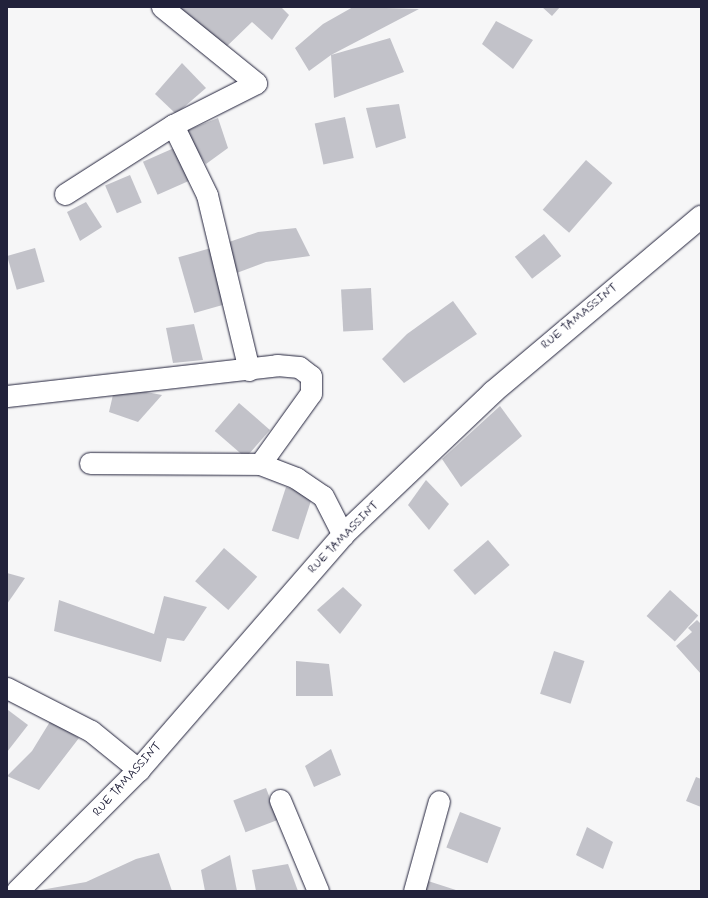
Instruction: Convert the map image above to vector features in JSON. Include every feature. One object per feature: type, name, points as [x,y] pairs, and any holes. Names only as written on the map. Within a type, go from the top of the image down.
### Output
[{"type":"main road","name":"RUE TAMASSINT","points":[[18,891],[139,770],[343,535],[493,392],[701,217]]},
{"type":"street","points":[[65,194],[173,125],[256,83],[162,7]]},
{"type":"street","points":[[173,125],[207,194],[249,370]]},
{"type":"street","points":[[7,396],[249,370],[277,365],[299,367],[311,376],[311,394],[260,464]]},
{"type":"street","points":[[90,463],[260,464],[296,478],[323,496],[343,535]]},
{"type":"street","points":[[7,688],[91,731],[139,770]]},
{"type":"street","points":[[280,800],[318,891]]},
{"type":"street","points":[[414,891],[439,801]]},
{"type":"building","points":[[175,7],[281,7],[289,15],[272,40],[252,22],[225,48]]},
{"type":"building","points":[[353,7],[419,9],[331,55],[309,71],[295,48],[323,24]]},
{"type":"building","points":[[542,7],[560,7],[552,16]]},
{"type":"building","points":[[496,21],[533,40],[513,69],[482,44]]},
{"type":"building","points":[[390,38],[404,72],[334,98],[331,55]]},
{"type":"building","points":[[182,63],[206,88],[176,114],[155,94]]},
{"type":"building","points":[[399,104],[406,138],[376,148],[366,108]]},
{"type":"building","points":[[345,117],[354,158],[323,165],[315,123]]},
{"type":"building","points":[[218,118],[228,148],[206,164],[183,132]]},
{"type":"building","points":[[174,148],[189,181],[158,195],[143,162]]},
{"type":"building","points":[[586,160],[612,183],[569,233],[543,210]]},
{"type":"building","points":[[130,175],[142,203],[117,213],[105,186]]},
{"type":"building","points":[[86,202],[102,227],[80,241],[67,212]]},
{"type":"building","points":[[296,228],[310,256],[266,262],[234,274],[229,242],[258,232]]},
{"type":"building","points":[[544,234],[561,256],[532,279],[515,257]]},
{"type":"building","points":[[35,248],[45,282],[17,290],[7,256]]},
{"type":"building","points":[[211,248],[227,304],[194,313],[178,257]]},
{"type":"building","points":[[371,288],[373,330],[343,332],[341,290]]},
{"type":"building","points":[[453,301],[477,334],[404,383],[382,359],[407,334]]},
{"type":"building","points":[[194,324],[203,360],[173,363],[166,328]]},
{"type":"building","points":[[115,386],[162,395],[138,422],[109,412]]},
{"type":"building","points":[[239,403],[270,430],[246,458],[215,431]]},
{"type":"building","points":[[500,406],[522,436],[461,487],[442,459]]},
{"type":"building","points":[[426,480],[449,504],[429,530],[408,505]]},
{"type":"building","points":[[286,487],[313,496],[298,539],[272,531]]},
{"type":"building","points":[[488,540],[510,565],[475,595],[453,570]]},
{"type":"building","points":[[224,548],[257,577],[228,610],[195,581]]},
{"type":"building","points":[[7,573],[25,578],[7,604]]},
{"type":"building","points":[[343,587],[362,605],[340,634],[317,610]]},
{"type":"building","points":[[670,590],[698,615],[675,641],[647,616]]},
{"type":"building","points":[[164,596],[207,607],[184,641],[167,638],[161,662],[54,631],[59,600],[154,634]]},
{"type":"building","points":[[697,620],[701,624],[701,674],[676,646],[692,632],[688,628]]},
{"type":"building","points":[[554,651],[584,661],[571,704],[540,694]]},
{"type":"building","points":[[296,661],[329,664],[333,696],[296,696]]},
{"type":"building","points":[[8,710],[28,725],[7,752],[7,711]]},
{"type":"building","points":[[51,720],[79,738],[39,790],[7,776],[32,751]]},
{"type":"building","points":[[331,749],[341,775],[314,787],[305,766]]},
{"type":"building","points":[[696,777],[701,779],[701,807],[686,801]]},
{"type":"building","points":[[266,788],[278,820],[246,832],[233,801]]},
{"type":"building","points":[[460,812],[501,828],[487,863],[446,847]]},
{"type":"building","points":[[587,827],[613,842],[603,869],[576,855]]},
{"type":"building","points":[[159,853],[172,891],[35,891],[86,882],[136,859]]},
{"type":"building","points":[[230,855],[237,891],[205,891],[201,870]]},
{"type":"building","points":[[288,864],[298,891],[256,891],[252,870]]},
{"type":"building","points":[[428,881],[459,891],[425,891]]}]
